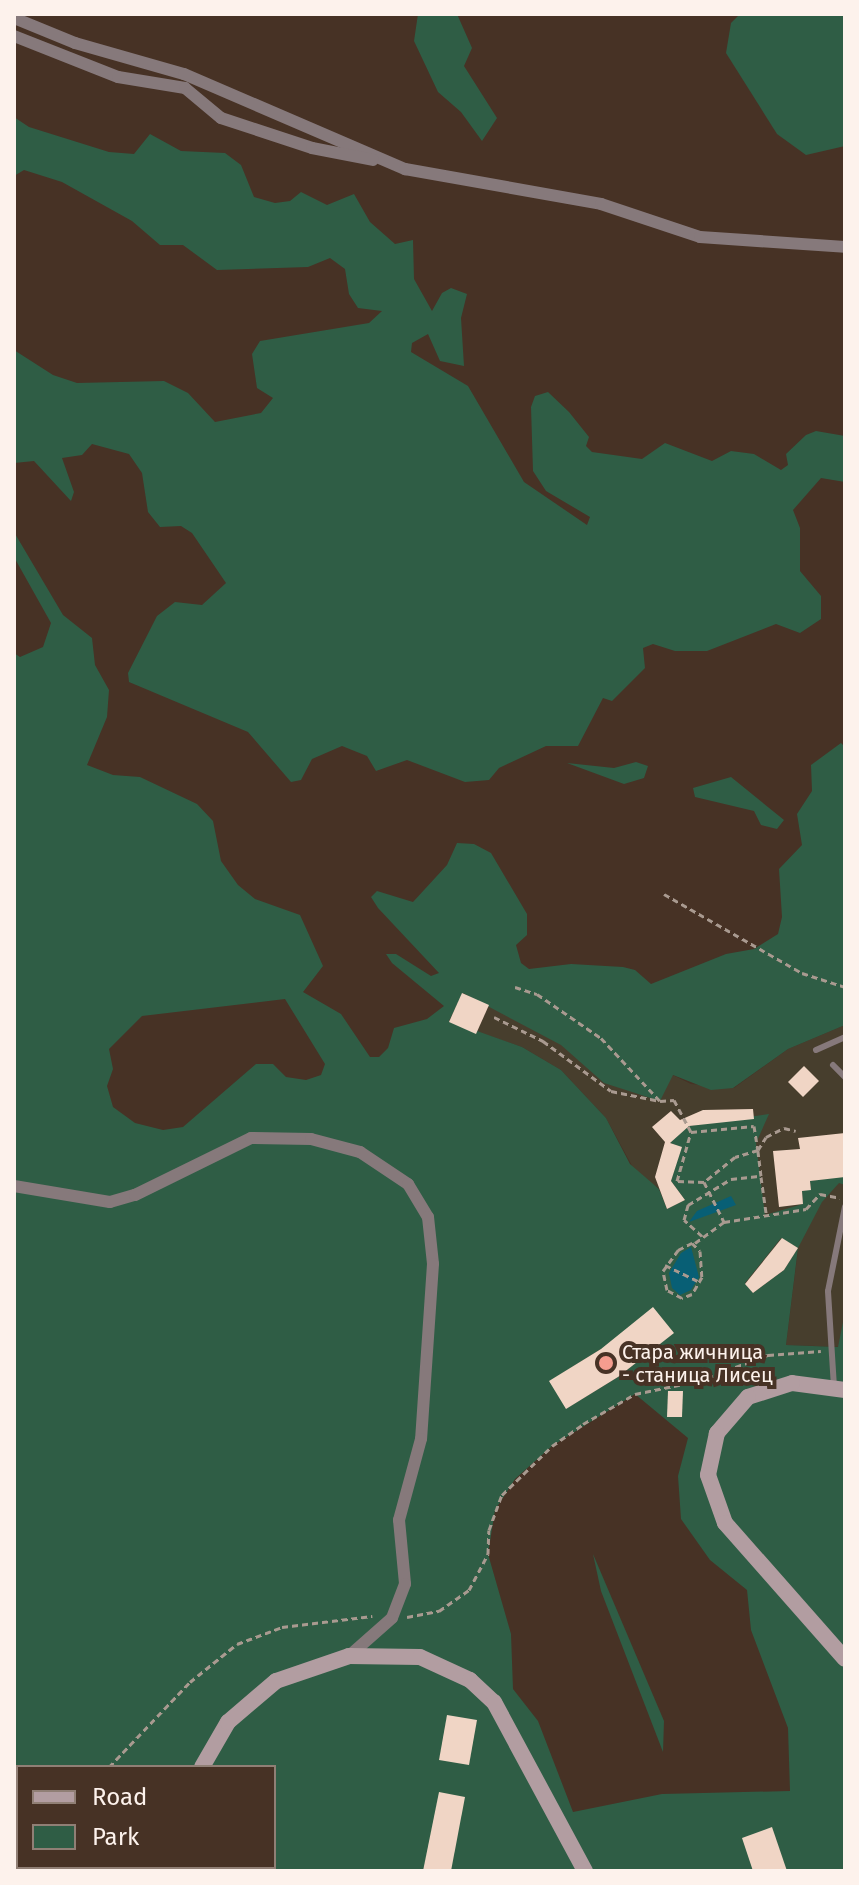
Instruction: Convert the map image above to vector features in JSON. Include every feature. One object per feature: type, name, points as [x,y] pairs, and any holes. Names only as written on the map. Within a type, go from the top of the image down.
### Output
[{"type":"main road","points":[[840,1388],[792,1383],[748,1397],[717,1433],[708,1475],[725,1523],[845,1659]]},
{"type":"main road","points":[[203,1765],[228,1722],[252,1698],[300,1670],[349,1656],[420,1657],[482,1690],[522,1747],[585,1871]]},
{"type":"street","points":[[14,18],[75,43],[184,74],[383,161]]},
{"type":"street","points":[[14,36],[118,77],[185,88],[221,118],[312,148],[601,204],[700,237],[845,247]]},
{"type":"street","points":[[14,1186],[110,1202],[135,1195],[251,1138],[311,1139],[360,1152],[408,1184],[428,1217],[431,1328],[418,1456],[399,1520],[405,1584],[392,1618],[349,1656]]},
{"type":"lane","points":[[816,1050],[845,1037]]},
{"type":"lane","points":[[833,1065],[845,1077]]},
{"type":"lane","points":[[840,1388],[829,1351],[828,1291],[845,1207]]},
{"type":"path","points":[[664,894],[802,973],[845,987]]},
{"type":"path","points":[[515,987],[537,994],[601,1038],[660,1101]]},
{"type":"path","points":[[494,1017],[543,1041],[611,1091],[660,1101],[674,1100],[691,1132],[677,1181],[704,1182],[735,1157],[758,1150],[777,1130],[796,1131]]},
{"type":"path","points":[[691,1132],[754,1126],[766,1213]]},
{"type":"path","points":[[702,1236],[683,1215],[709,1191],[731,1179],[761,1176]]},
{"type":"path","points":[[704,1182],[724,1222]]},
{"type":"path","points":[[695,1243],[701,1258],[700,1282],[692,1294],[676,1297],[663,1280],[665,1265],[678,1250],[695,1243],[724,1222],[806,1209],[820,1194],[845,1199]]},
{"type":"path","points":[[665,1265],[700,1282]]},
{"type":"path","points":[[111,1765],[180,1691],[237,1644],[282,1627],[359,1616],[392,1618],[439,1611],[469,1590],[488,1554],[489,1530],[502,1495],[552,1446],[605,1410],[635,1394],[698,1381],[768,1355],[829,1351]]},
{"type":"shaded area","points":[[462,993],[642,1060],[691,1084],[734,1088],[788,1049],[845,1025],[845,1347],[786,1345],[798,1250],[784,1270],[701,1331],[660,1189],[636,1173],[606,1118],[561,1070],[522,1047],[449,1022]]},
{"type":"green space","points":[[418,14],[457,14],[472,48],[464,66],[497,118],[482,141],[461,112],[438,92],[414,41]]},
{"type":"green space","points":[[740,14],[845,14],[845,146],[806,155],[777,134],[726,53],[731,23]]},
{"type":"green space","points":[[14,117],[29,127],[109,152],[134,154],[150,134],[181,151],[225,153],[241,165],[254,197],[275,203],[290,201],[301,192],[327,205],[354,194],[370,222],[395,244],[413,240],[414,279],[432,311],[442,293],[451,288],[467,294],[461,318],[464,366],[440,361],[428,334],[412,343],[411,352],[468,386],[524,482],[587,525],[590,517],[546,491],[533,471],[531,407],[535,396],[548,392],[569,412],[589,437],[586,446],[592,452],[642,459],[665,443],[712,461],[731,451],[754,454],[781,470],[788,465],[786,454],[806,435],[816,431],[845,436],[845,482],[821,478],[793,510],[800,528],[800,571],[821,596],[821,619],[800,633],[776,624],[707,651],[675,651],[653,644],[643,648],[645,668],[612,701],[603,698],[578,746],[546,746],[499,768],[489,780],[465,782],[407,760],[376,771],[367,756],[342,746],[312,759],[301,780],[291,782],[248,732],[129,682],[128,673],[157,616],[175,602],[202,605],[226,583],[192,533],[181,526],[160,527],[148,512],[142,473],[129,454],[92,444],[82,455],[62,458],[74,492],[71,501],[34,461],[14,463],[14,350],[53,375],[77,383],[164,381],[188,393],[215,422],[261,413],[273,398],[257,388],[252,354],[260,341],[369,323],[382,311],[358,308],[349,294],[345,269],[330,258],[308,267],[217,270],[183,245],[160,245],[132,221],[62,182],[24,170],[14,176]]},
{"type":"green space","points":[[14,532],[63,615],[92,638],[95,665],[109,690],[107,717],[87,765],[113,775],[140,777],[197,804],[213,821],[221,861],[238,885],[255,899],[300,915],[323,966],[303,992],[341,1014],[370,1057],[379,1057],[388,1048],[394,1028],[427,1019],[444,1006],[392,963],[386,954],[396,954],[431,976],[439,973],[378,908],[371,897],[377,891],[413,902],[447,865],[457,843],[474,844],[491,853],[527,914],[527,935],[516,945],[521,963],[529,969],[571,964],[623,967],[635,970],[651,984],[726,954],[754,949],[778,934],[782,917],[779,869],[802,845],[797,814],[812,791],[811,765],[841,743],[845,747],[845,1025],[788,1049],[733,1088],[711,1090],[673,1075],[660,1101],[604,1083],[561,1045],[463,993],[449,1021],[522,1047],[561,1070],[606,1118],[630,1164],[659,1189],[667,1209],[685,1200],[671,1181],[681,1147],[670,1143],[688,1126],[769,1114],[756,1143],[765,1215],[803,1204],[802,1191],[811,1189],[810,1181],[845,1176],[845,1185],[839,1183],[822,1202],[798,1248],[786,1345],[838,1347],[845,1312],[845,1871],[14,1871],[14,653],[20,657],[43,647],[51,623],[14,557]],"holes":[[[285,999],[325,1064],[321,1075],[306,1080],[286,1077],[273,1064],[256,1064],[183,1127],[163,1130],[135,1123],[113,1107],[107,1086],[113,1069],[109,1049],[142,1016]],[[781,1238],[798,1248],[784,1270],[753,1293],[745,1283]],[[673,1333],[618,1377],[567,1408],[550,1381],[601,1349]],[[635,1394],[688,1438],[678,1476],[681,1519],[710,1560],[747,1590],[751,1630],[788,1728],[790,1791],[662,1794],[573,1812],[538,1721],[513,1689],[511,1634],[488,1554],[495,1510],[515,1479],[552,1446]]]},
{"type":"green space","points":[[636,762],[648,766],[644,778],[624,784],[567,763],[614,768]]},
{"type":"green space","points":[[731,777],[784,820],[777,829],[761,825],[754,811],[695,797],[693,788]]},
{"type":"green space","points":[[593,1554],[664,1721],[663,1752],[601,1591]]},
{"type":"water","points":[[731,1196],[736,1205],[689,1222],[697,1211]]},
{"type":"water","points":[[691,1247],[699,1277],[691,1290],[680,1295],[672,1288],[669,1273],[681,1253]]},
{"type":"building","points":[[462,993],[489,1005],[476,1034],[449,1022]]},
{"type":"building","points":[[804,1066],[819,1081],[803,1097],[788,1082]]},
{"type":"building","points":[[753,1109],[754,1119],[689,1126],[670,1143],[682,1147],[671,1181],[685,1200],[667,1209],[655,1177],[665,1142],[652,1127],[671,1111],[680,1120],[703,1110]]},
{"type":"building","points":[[845,1133],[845,1177],[810,1181],[811,1190],[802,1191],[803,1204],[779,1207],[773,1151],[800,1149],[798,1138]]},
{"type":"building","points":[[782,1238],[798,1248],[784,1270],[753,1293],[745,1284]]},
{"type":"building","name":"Стара жичница - станица Лисец","points":[[653,1307],[674,1333],[618,1377],[566,1409],[549,1381],[601,1349]]},
{"type":"building","points":[[668,1391],[683,1391],[682,1417],[667,1417]]},
{"type":"building","points":[[447,1715],[477,1720],[469,1765],[439,1760]]},
{"type":"building","points":[[439,1792],[465,1797],[451,1871],[423,1871]]},
{"type":"building","points":[[772,1827],[787,1871],[753,1871],[742,1838]]},
{"type":"place","name":"Стара жичница - станица Лисец","points":[[606,1363]]}]
